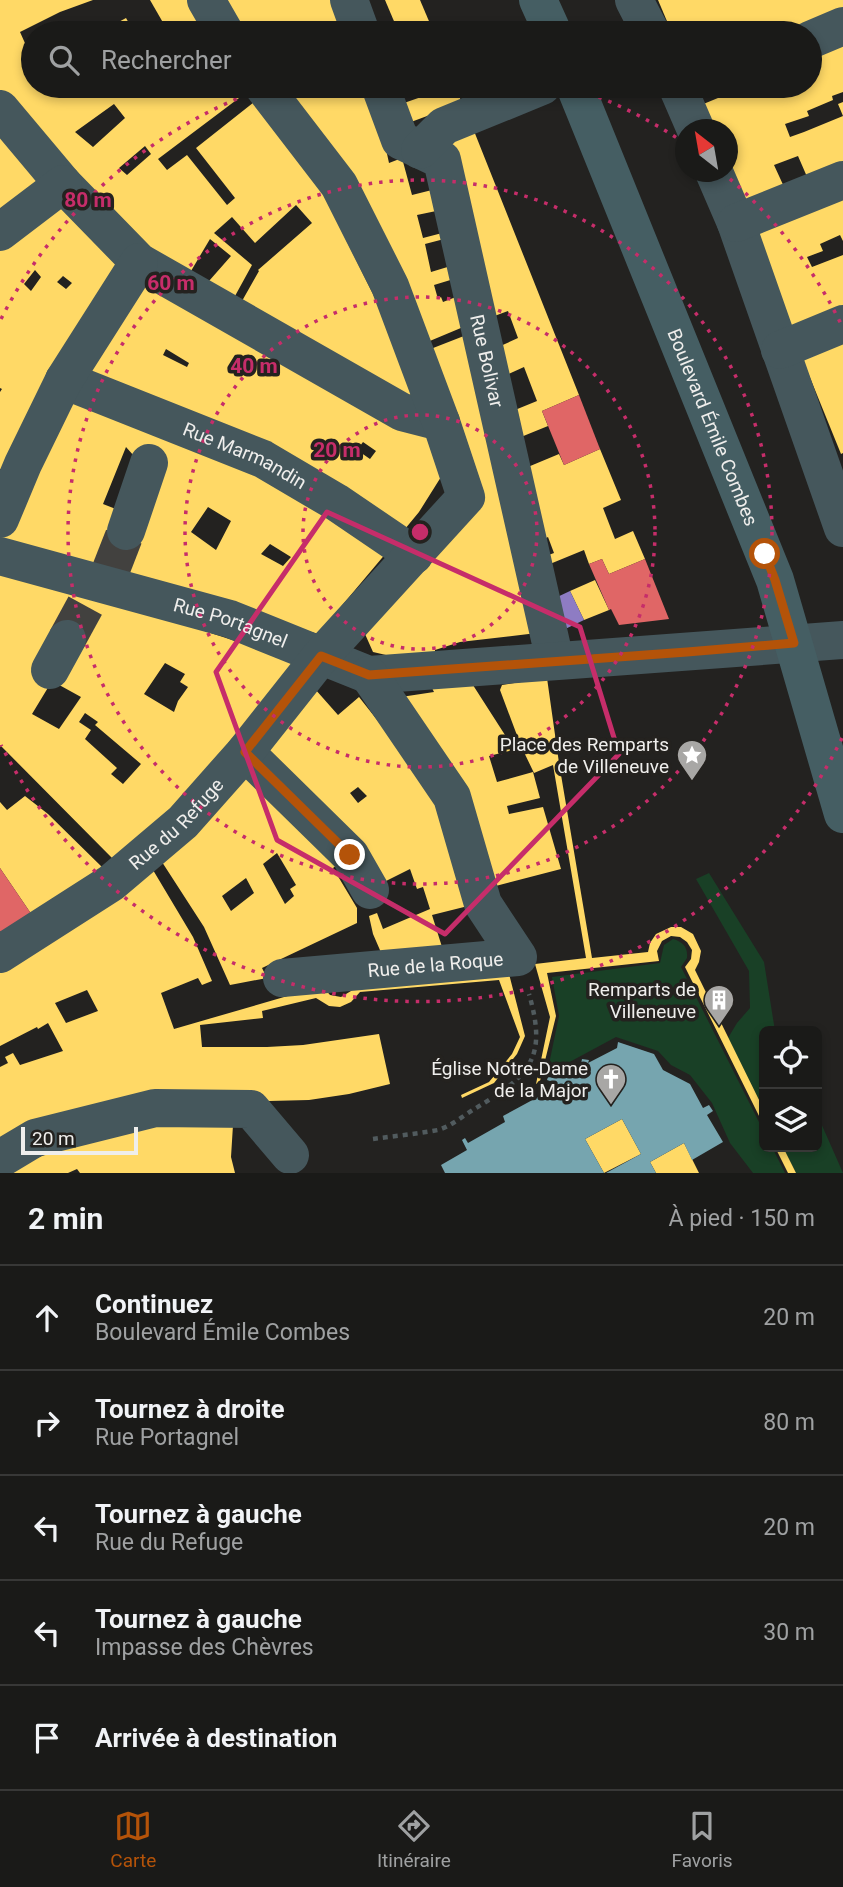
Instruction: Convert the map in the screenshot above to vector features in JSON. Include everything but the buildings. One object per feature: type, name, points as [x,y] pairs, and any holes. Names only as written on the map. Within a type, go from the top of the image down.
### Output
[{"type":"main road","points":[[538,0],[548,21]]},
{"type":"main road","name":"Boulevard Émile Combes","points":[[580,98],[772,572],[843,814]]},
{"type":"street","points":[[206,0],[218,21]]},
{"type":"street","points":[[349,0],[357,21]]},
{"type":"street","points":[[634,0],[645,21]]},
{"type":"street","points":[[822,35],[843,26]]},
{"type":"street","points":[[272,98],[339,185],[390,286],[442,422]]},
{"type":"street","name":"Rue Bolivar","points":[[384,98],[400,140],[442,160],[555,662]]},
{"type":"street","points":[[420,150],[444,126],[513,98]]},
{"type":"street","points":[[688,98],[693,119]]},
{"type":"street","points":[[0,109],[63,184],[139,262],[402,412],[442,422]]},
{"type":"street","points":[[736,223],[843,180]]},
{"type":"street","points":[[718,182],[736,223],[780,350],[833,471],[843,528]]},
{"type":"street","points":[[0,232],[63,184]]},
{"type":"street","points":[[0,519],[23,464],[64,380],[139,262]]},
{"type":"street","points":[[780,350],[843,324]]},
{"type":"street","name":"Rue Marmandin","points":[[64,380],[263,459],[336,502],[414,555]]},
{"type":"street","name":"Rue du Refuge","points":[[0,954],[111,883],[183,822],[245,752],[321,656],[466,496],[442,422]]},
{"type":"street","points":[[126,531],[149,463]]},
{"type":"street","name":"Rue Portagnel","points":[[0,556],[230,619],[369,675],[843,640]]},
{"type":"street","name":"Rue de la Roque","points":[[282,978],[518,957],[483,904],[452,797],[369,675]]},
{"type":"street","points":[[245,752],[350,855],[370,890]]},
{"type":"street","points":[[0,1159],[35,1138],[155,1108],[251,1109],[290,1155]]},
{"type":"path","points":[[373,1139],[441,1129],[498,1094],[525,1072],[534,1055],[535,1023],[518,957]]},
{"type":"highlighted area","points":[[327,512],[580,627],[619,754],[445,934],[277,840],[216,672]]},
{"type":"green space","points":[[709,873],[764,962],[774,1026],[759,1026],[759,1100],[728,1038],[750,1008],[749,971],[696,879]]},
{"type":"green space","points":[[673,939],[686,948],[687,958],[681,967],[759,1122],[759,1152],[774,1152],[785,1173],[753,1173],[730,1143],[712,1103],[690,1075],[671,1065],[658,1051],[616,1037],[551,1072],[548,1069],[559,1016],[552,977],[660,963],[664,945]]},
{"type":"green space","points":[[822,1125],[843,1173],[796,1173],[786,1152],[822,1152]]},
{"type":"tunnel","points":[[110,572],[126,531]]},
{"type":"tunnel","points":[[67,639],[91,595]]},
{"type":"place","name":"Place des Remparts de Villeneuve","points":[[692,782]]},
{"type":"place","name":"Remparts de Villeneuve","points":[[719,1027]]},
{"type":"place","name":"Église Notre-Dame de la Major","points":[[611,1106]]},
{"type":"route","points":[[350,855],[245,752],[321,656],[369,675],[794,643],[765,554]]}]
